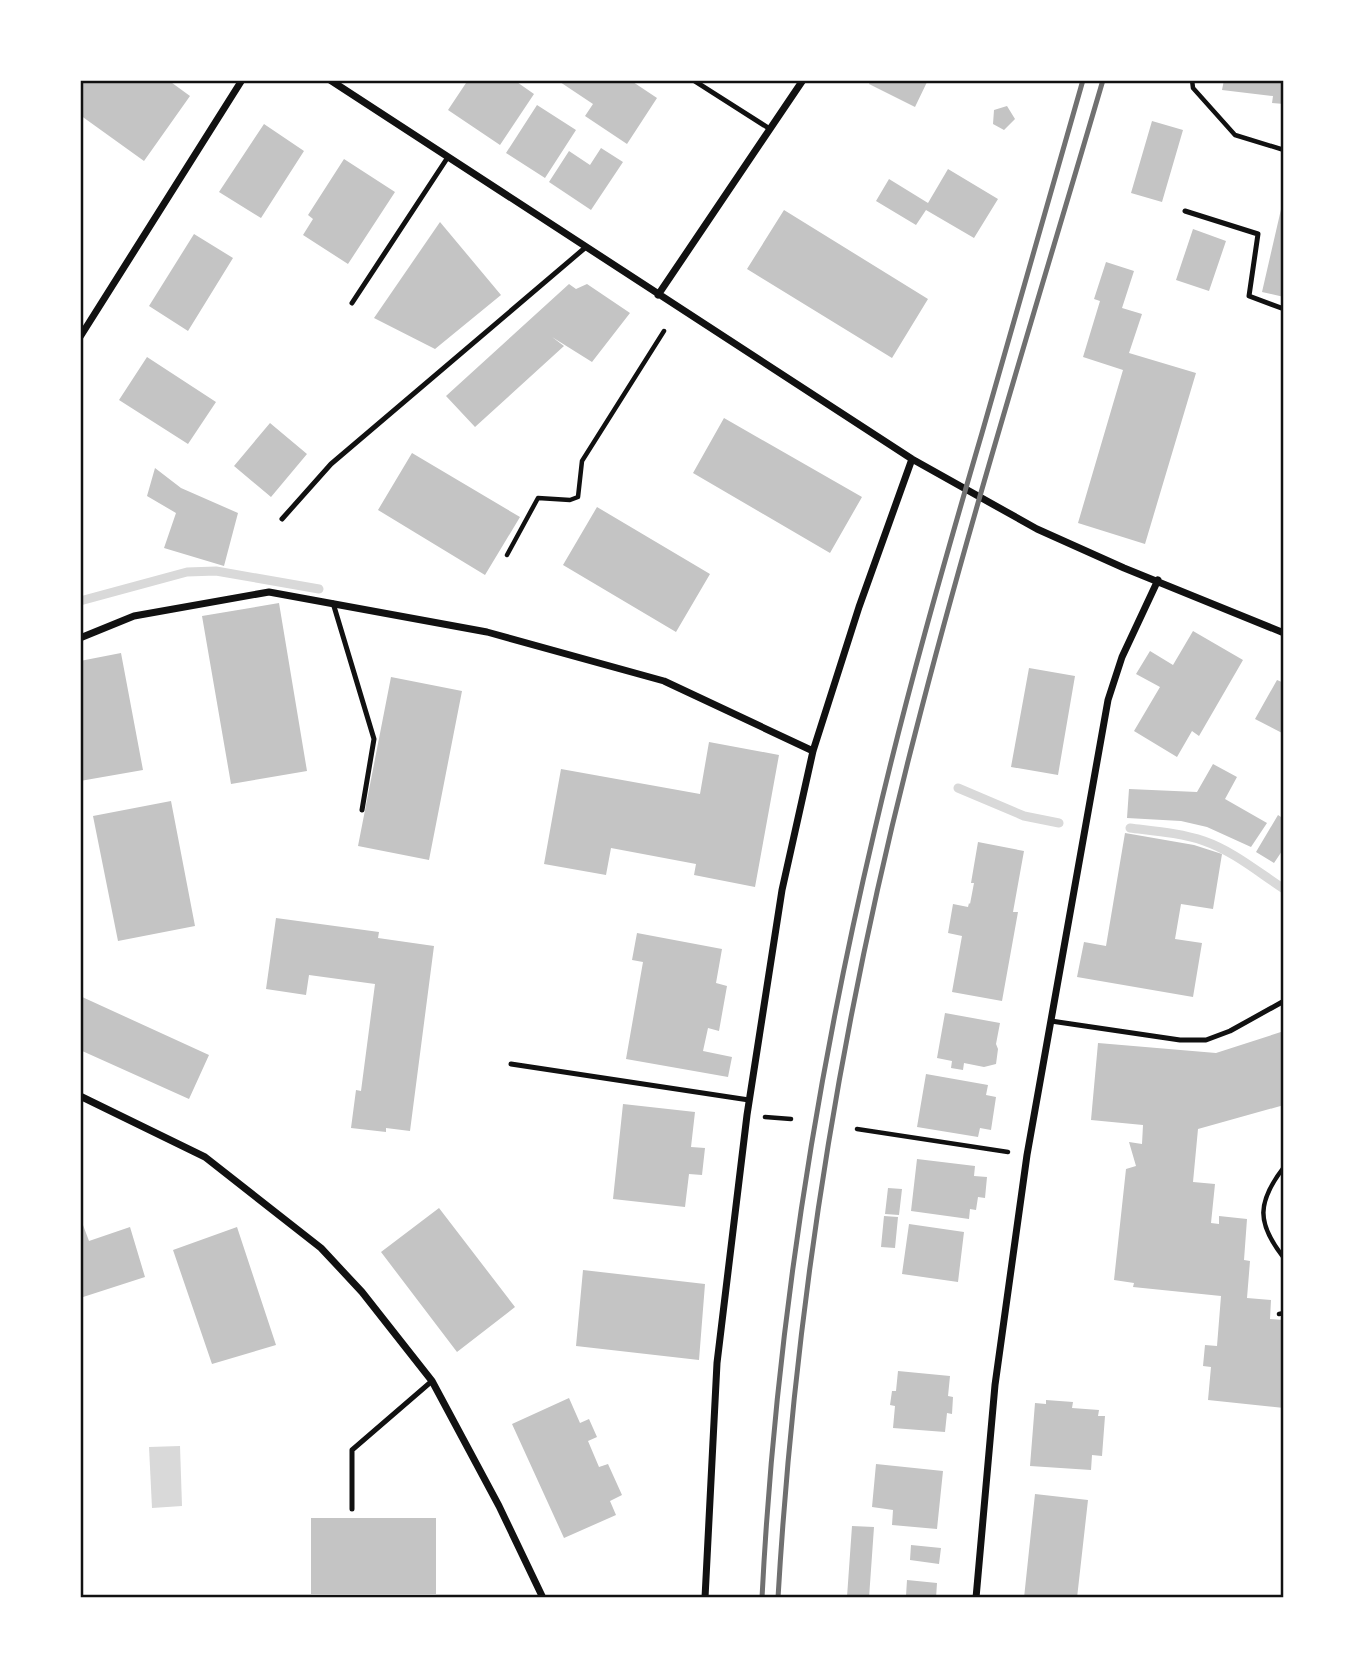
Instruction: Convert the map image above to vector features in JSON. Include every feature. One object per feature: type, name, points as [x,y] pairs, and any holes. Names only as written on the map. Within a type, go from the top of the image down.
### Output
[{"type":"street","points":[[80,337],[242,80]]},
{"type":"street","points":[[330,80],[912,459],[1037,529],[1283,633]]},
{"type":"street","points":[[659,295],[803,80]]},
{"type":"street","points":[[705,1598],[718,1363],[749,1100],[782,890],[813,751],[859,607],[912,459]]},
{"type":"street","points":[[976,1598],[995,1385],[1027,1155],[1113,679],[1158,580]]},
{"type":"street","points":[[80,638],[134,616],[269,592],[487,632],[664,681],[813,751]]},
{"type":"street","points":[[80,1096],[205,1157],[321,1248],[362,1292],[432,1381],[499,1506],[543,1598]]},
{"type":"lane","points":[[693,80],[770,130]]},
{"type":"lane","points":[[352,303],[448,157]]},
{"type":"lane","points":[[1185,211],[1258,234],[1248,296],[1283,309]]},
{"type":"lane","points":[[282,519],[331,464],[586,247]]},
{"type":"lane","points":[[333,603],[374,738],[362,810]]},
{"type":"lane","points":[[1051,1021],[1180,1040],[1206,1040],[1250,1021],[1283,1001]]},
{"type":"lane","points":[[511,1064],[749,1100]]},
{"type":"lane","points":[[352,1509],[352,1450],[432,1381]]},
{"type":"path","points":[[1192,80],[1193,88],[1235,135],[1283,150]]},
{"type":"path","points":[[507,555],[538,498],[570,500],[578,497],[582,461],[664,331]]},
{"type":"path","points":[[747,1115],[791,1119]]},
{"type":"path","points":[[857,1129],[1027,1155]]},
{"type":"path","points":[[1283,1167],[1266,1191],[1263,1218],[1275,1247],[1283,1258]]},
{"type":"shaded area","points":[[180,1446],[182,1506],[152,1508],[149,1447]]},
{"type":"building","points":[[80,80],[168,80],[190,96],[144,161],[80,115]]},
{"type":"building","points":[[468,80],[514,80],[534,94],[500,145],[448,110]]},
{"type":"building","points":[[630,80],[657,98],[627,144],[585,116],[593,104],[560,82]]},
{"type":"building","points":[[871,80],[928,80],[915,107],[869,84]]},
{"type":"building","points":[[1224,80],[1284,80],[1284,104],[1272,103],[1273,96],[1222,90]]},
{"type":"building","points":[[537,105],[576,130],[545,178],[506,153]]},
{"type":"building","points":[[1007,106],[1015,119],[1004,130],[993,124],[994,110]]},
{"type":"building","points":[[1152,121],[1183,130],[1162,202],[1131,193]]},
{"type":"building","points":[[264,124],[304,151],[261,218],[219,192]]},
{"type":"building","points":[[601,148],[623,162],[591,210],[549,182],[569,151],[590,165]]},
{"type":"building","points":[[344,159],[395,192],[348,264],[303,235],[313,219],[308,215]]},
{"type":"building","points":[[948,169],[998,199],[974,238],[926,210],[916,225],[876,201],[889,179],[928,203]]},
{"type":"building","points":[[1284,205],[1284,297],[1262,292]]},
{"type":"building","points":[[784,210],[928,299],[892,358],[747,269]]},
{"type":"building","points":[[440,222],[501,295],[435,349],[374,318]]},
{"type":"building","points":[[1193,229],[1226,241],[1209,291],[1176,280]]},
{"type":"building","points":[[194,234],[233,258],[188,331],[149,306]]},
{"type":"building","points":[[1106,262],[1134,271],[1122,308],[1142,314],[1129,353],[1196,373],[1145,544],[1078,523],[1123,370],[1083,357],[1100,301],[1094,299]]},
{"type":"building","points":[[569,284],[576,289],[587,284],[630,313],[592,362],[552,337],[564,346],[475,427],[446,396]]},
{"type":"building","points":[[147,357],[216,402],[188,444],[119,400]]},
{"type":"building","points":[[724,418],[862,497],[830,553],[693,473]]},
{"type":"building","points":[[270,423],[307,454],[271,497],[234,466]]},
{"type":"building","points":[[412,453],[520,517],[485,575],[378,510]]},
{"type":"building","points":[[155,468],[181,488],[238,513],[224,566],[164,548],[176,513],[147,496]]},
{"type":"building","points":[[597,507],[710,574],[676,632],[563,565]]},
{"type":"building","points":[[279,603],[307,771],[231,784],[202,616]]},
{"type":"building","points":[[1193,631],[1243,660],[1199,736],[1192,731],[1177,757],[1134,731],[1160,687],[1136,674],[1150,651],[1173,665]]},
{"type":"building","points":[[121,653],[143,770],[80,781],[80,661]]},
{"type":"building","points":[[1029,668],[1075,676],[1058,775],[1011,767]]},
{"type":"building","points":[[391,677],[462,691],[429,860],[358,846]]},
{"type":"building","points":[[1277,680],[1284,683],[1284,734],[1255,719]]},
{"type":"building","points":[[709,742],[779,755],[755,887],[694,875],[696,864],[611,848],[606,875],[544,864],[561,769],[700,794]]},
{"type":"building","points":[[1213,764],[1237,777],[1225,799],[1267,823],[1251,847],[1207,827],[1181,821],[1127,818],[1129,789],[1197,792]]},
{"type":"building","points":[[171,801],[195,926],[118,941],[93,816]]},
{"type":"building","points":[[1278,815],[1284,819],[1284,848],[1274,863],[1256,852]]},
{"type":"building","points":[[1125,833],[1194,845],[1222,854],[1213,909],[1181,904],[1175,939],[1202,943],[1193,997],[1077,977],[1084,942],[1106,946]]},
{"type":"building","points":[[978,842],[1024,851],[1013,912],[1018,912],[1002,1001],[952,992],[962,936],[948,933],[953,904],[968,907],[970,904]]},
{"type":"building","points":[[276,918],[379,932],[378,938],[434,946],[410,1131],[386,1128],[386,1132],[351,1128],[356,1090],[361,1091],[375,984],[309,975],[306,995],[266,989]]},
{"type":"building","points":[[637,933],[722,949],[716,983],[727,986],[719,1031],[708,1028],[703,1051],[732,1057],[728,1077],[626,1059],[643,962],[632,960]]},
{"type":"building","points":[[80,996],[209,1055],[189,1099],[80,1050]]},
{"type":"building","points":[[945,1013],[1000,1023],[996,1064],[984,1067],[964,1063],[963,1070],[951,1068],[952,1061],[937,1058]]},
{"type":"building","points":[[1284,1031],[1284,1105],[1198,1129],[1193,1182],[1215,1184],[1211,1223],[1219,1224],[1219,1216],[1247,1219],[1244,1260],[1250,1261],[1247,1298],[1271,1300],[1270,1319],[1284,1320],[1284,1408],[1208,1400],[1211,1367],[1203,1366],[1205,1345],[1217,1346],[1221,1296],[1133,1287],[1134,1283],[1114,1280],[1126,1169],[1136,1166],[1129,1142],[1142,1144],[1143,1125],[1091,1120],[1098,1043],[1216,1053]]},
{"type":"building","points":[[926,1074],[988,1085],[986,1095],[996,1097],[991,1130],[980,1128],[978,1137],[917,1127]]},
{"type":"building","points":[[623,1104],[695,1112],[691,1147],[705,1148],[702,1175],[689,1174],[685,1207],[613,1199]]},
{"type":"building","points":[[917,1159],[975,1166],[974,1176],[987,1177],[985,1198],[978,1197],[976,1210],[970,1209],[969,1219],[911,1211]]},
{"type":"building","points":[[888,1188],[902,1189],[899,1215],[885,1214]]},
{"type":"building","points":[[439,1208],[515,1307],[457,1352],[381,1252]]},
{"type":"building","points":[[884,1216],[898,1217],[895,1248],[881,1247]]},
{"type":"building","points":[[80,1217],[89,1241],[130,1227],[145,1277],[80,1298]]},
{"type":"building","points":[[909,1224],[964,1232],[958,1282],[902,1274]]},
{"type":"building","points":[[237,1227],[276,1345],[212,1364],[173,1250]]},
{"type":"building","points":[[583,1270],[705,1284],[699,1360],[576,1346]]},
{"type":"building","points":[[898,1371],[950,1376],[948,1396],[953,1397],[952,1414],[947,1413],[945,1432],[893,1428],[895,1406],[890,1405],[892,1391],[896,1391]]},
{"type":"building","points":[[569,1398],[580,1423],[589,1419],[597,1437],[588,1441],[599,1467],[608,1464],[622,1495],[610,1501],[616,1515],[564,1538],[512,1424]]},
{"type":"building","points":[[1046,1400],[1073,1402],[1072,1408],[1099,1410],[1098,1416],[1105,1416],[1102,1456],[1092,1455],[1091,1470],[1030,1466],[1035,1403],[1046,1404]]},
{"type":"building","points":[[876,1464],[943,1471],[937,1529],[892,1525],[893,1510],[872,1507]]},
{"type":"building","points":[[1035,1494],[1088,1500],[1077,1598],[1024,1598]]},
{"type":"building","points":[[311,1518],[436,1518],[436,1594],[311,1594]]},
{"type":"building","points":[[852,1526],[874,1527],[869,1598],[847,1597]]},
{"type":"building","points":[[911,1545],[941,1548],[939,1564],[910,1560]]},
{"type":"building","points":[[907,1580],[937,1583],[936,1598],[906,1596]]},
{"type":"waterway","points":[[80,601],[187,572],[216,571],[319,589]]},
{"type":"waterway","points":[[958,788],[1024,816],[1059,823]]},
{"type":"waterway","points":[[1130,828],[1186,836],[1215,845],[1284,889]]},
{"type":"railway","points":[[762,1598],[777,1405],[801,1213],[833,1022],[853,927],[886,783],[925,633],[1083,80]]},
{"type":"railway","points":[[778,1598],[796,1379],[810,1271],[844,1054],[865,947],[915,734],[982,488],[1103,80]]}]
